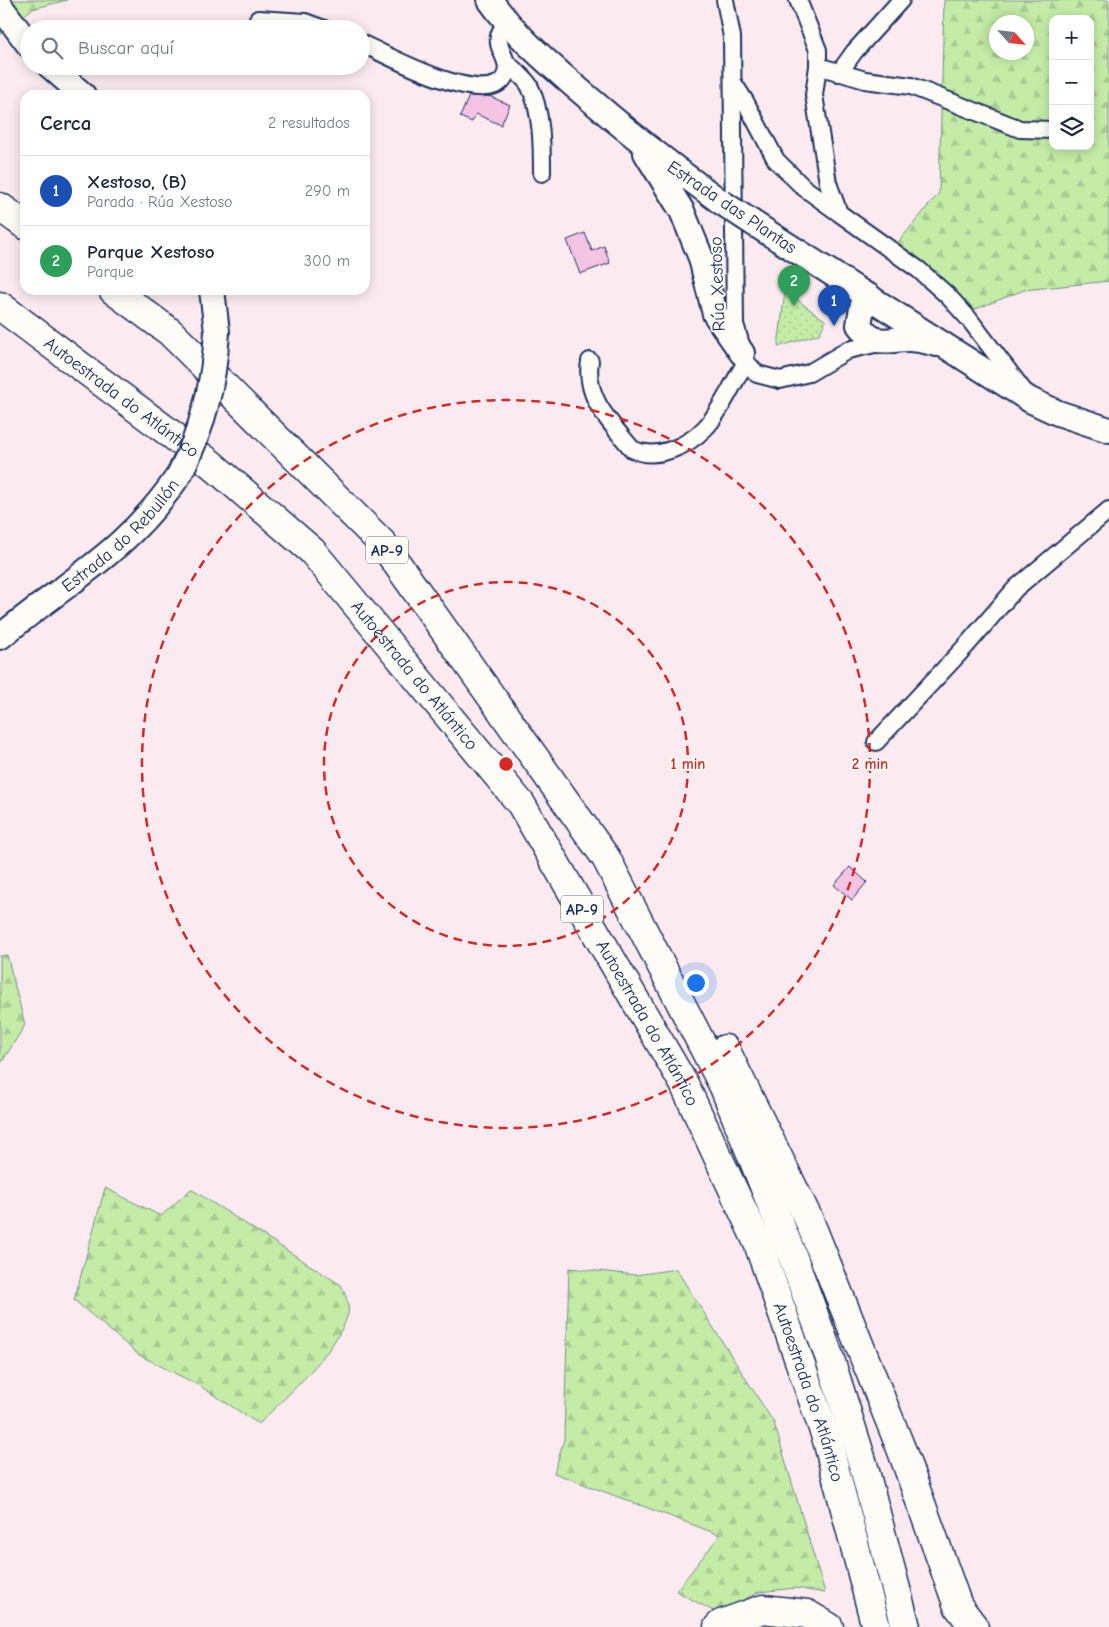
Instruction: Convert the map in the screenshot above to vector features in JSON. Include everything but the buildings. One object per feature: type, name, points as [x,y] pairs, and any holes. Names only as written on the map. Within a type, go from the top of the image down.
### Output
[{"type":"highway","points":[[0,207],[20,221]]},
{"type":"highway","name":"Autoestrada do Atlántico","points":[[120,295],[170,332],[383,544],[606,858],[724,1087],[792,1254],[829,1356],[863,1464],[906,1627]]},
{"type":"highway","name":"Autoestrada do Atlántico","points":[[0,306],[211,464],[312,551],[521,804],[684,1084],[758,1243],[827,1440],[876,1627]]},
{"type":"highway","points":[[606,858],[683,966],[747,1091],[808,1220],[858,1339],[902,1451],[958,1606],[974,1627]]},
{"type":"highway","points":[[718,1627],[721,1624],[763,1609],[807,1614],[829,1627]]},
{"type":"street","name":"Estrada das Plantas","points":[[490,0],[506,22],[552,66],[638,141],[721,202],[869,296],[895,334],[944,345],[1030,400],[1058,413],[1109,430]]},
{"type":"street","name":"Rúa Xestoso","points":[[724,0],[732,37],[734,84],[736,324],[744,358]]},
{"type":"street","points":[[798,0],[818,50],[814,95],[828,183],[839,213]]},
{"type":"street","points":[[839,73],[854,52],[901,0]]},
{"type":"street","points":[[0,6],[20,33]]},
{"type":"street","points":[[258,19],[274,20]]},
{"type":"street","points":[[506,22],[499,36],[501,49],[507,63],[528,84],[536,108],[542,142],[542,173]]},
{"type":"street","points":[[370,47],[432,76],[479,88],[496,84],[505,76],[507,63]]},
{"type":"street","points":[[818,66],[865,80],[911,86],[1020,129],[1049,130]]},
{"type":"street","points":[[60,75],[77,90]]},
{"type":"street","points":[[734,84],[776,160],[803,187],[919,270],[948,296],[1030,400]]},
{"type":"street","points":[[638,141],[682,211],[701,258],[716,314],[744,358],[757,374],[770,378],[786,379],[809,373],[848,350],[895,334]]},
{"type":"street","name":"Estrada do Rebullón","points":[[0,637],[109,555],[144,521],[179,475],[200,430],[207,409],[215,360],[217,332],[213,295]]},
{"type":"street","points":[[848,350],[859,325],[862,307],[869,296]]},
{"type":"street","points":[[859,325],[867,337],[895,334]]},
{"type":"street","points":[[590,361],[589,384],[598,406],[632,449],[640,453],[656,454],[666,452],[706,428],[744,358]]},
{"type":"street","points":[[876,742],[1016,588],[1109,510]]},
{"type":"green space","points":[[0,0],[67,0],[32,9],[0,35]]},
{"type":"green space","points":[[944,0],[1109,0],[1109,281],[1024,290],[968,312],[937,271],[889,253],[939,193]]},
{"type":"green space","points":[[785,291],[826,321],[819,334],[778,347]]},
{"type":"green space","points":[[7,955],[25,1025],[0,1065],[0,956]]},
{"type":"green space","points":[[105,1188],[161,1216],[191,1189],[341,1285],[348,1307],[348,1314],[342,1329],[333,1344],[310,1373],[259,1424],[200,1386],[139,1355],[74,1300]]},
{"type":"green space","points":[[569,1268],[636,1275],[676,1269],[774,1423],[825,1593],[795,1588],[759,1592],[717,1613],[676,1591],[720,1535],[554,1473],[564,1439]]},
{"type":"place","name":"Parque Xestoso","points":[[794,306]]},
{"type":"place","name":"Xestoso, (B)","points":[[834,326]]}]
